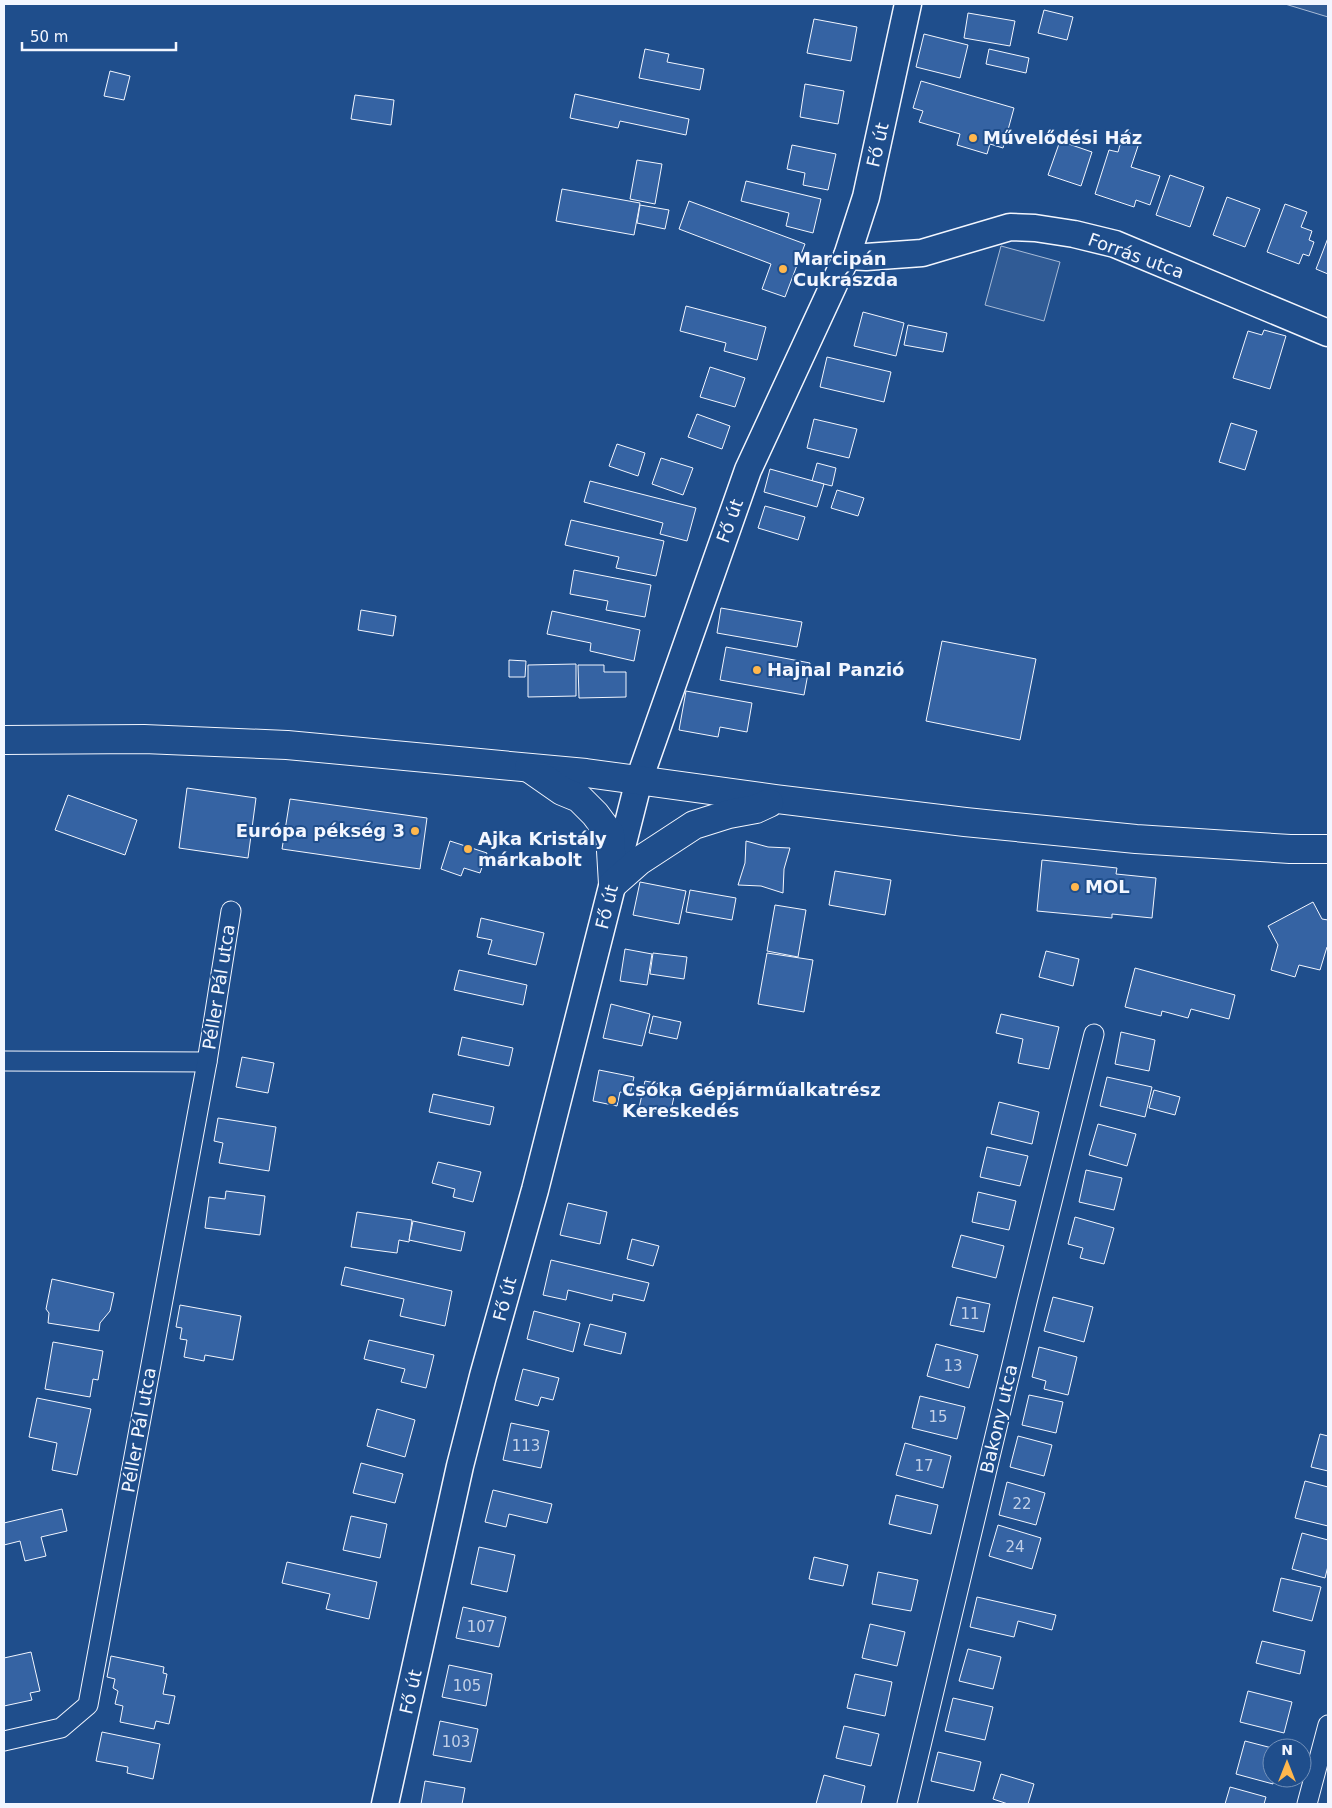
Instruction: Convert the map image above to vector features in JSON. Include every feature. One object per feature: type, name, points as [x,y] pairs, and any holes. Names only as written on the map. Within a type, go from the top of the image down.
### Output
[{"type":"main road","name":"Fő út","points":[[385,1804],[460,1466],[535,1190],[639,780],[748,470],[847,256],[866,197],[908,4]]},
{"type":"main road","name":"Forrás utca","points":[[847,256],[866,257],[922,253],[1010,227],[1035,228],[1074,234],[1115,244],[1328,333]]},
{"type":"main road","points":[[4,740],[144,739],[288,745],[586,773],[966,822],[1136,839],[1290,849],[1328,849]]},
{"type":"main road","points":[[528,768],[562,791],[579,798],[595,814],[610,834],[613,884]]},
{"type":"main road","points":[[613,884],[639,861],[694,825],[729,814],[756,809],[776,799]]},
{"type":"street","name":"Péller Pál utca","points":[[4,1741],[61,1728],[88,1705],[207,1062],[231,911]]},
{"type":"street","name":"Bakony utca","points":[[907,1804],[1026,1302],[1094,1034]]},
{"type":"street","name":"Péller Pál utca","points":[[4,1061],[207,1062]]},
{"type":"street","points":[[1307,1804],[1328,1725]]},
{"type":"shaded area","points":[[1285,4],[1328,4],[1328,17]]},
{"type":"shaded area","points":[[1001,246],[1060,262],[1044,321],[985,305]]},
{"type":"building","points":[[1044,10],[1073,17],[1067,40],[1038,33]]},
{"type":"building","points":[[968,13],[1015,21],[1010,46],[964,38]]},
{"type":"building","points":[[814,19],[857,27],[851,61],[807,53]]},
{"type":"building","points":[[924,34],[968,45],[960,78],[916,67]]},
{"type":"building","points":[[645,49],[669,54],[667,62],[704,69],[700,90],[639,78]]},
{"type":"building","points":[[989,49],[1029,58],[1026,73],[986,64]]},
{"type":"building","points":[[110,71],[130,76],[124,100],[104,96]]},
{"type":"building","points":[[921,81],[1014,108],[1003,148],[990,144],[987,154],[957,145],[960,134],[919,122],[923,111],[913,108]]},
{"type":"building","points":[[805,84],[844,91],[838,124],[800,117]]},
{"type":"building","points":[[575,94],[689,119],[686,135],[620,121],[618,128],[570,118]]},
{"type":"building","points":[[355,95],[394,100],[391,125],[351,119]]},
{"type":"building","points":[[1124,131],[1141,137],[1131,167],[1160,176],[1150,205],[1136,200],[1134,207],[1095,194],[1109,150],[1118,152]]},
{"type":"building","points":[[1060,141],[1092,152],[1081,186],[1048,175]]},
{"type":"building","points":[[792,145],[836,154],[828,190],[803,185],[805,173],[787,169]]},
{"type":"building","points":[[637,160],[662,164],[655,204],[630,199]]},
{"type":"building","points":[[1170,175],[1204,187],[1190,227],[1156,215]]},
{"type":"building","points":[[746,181],[821,199],[813,233],[786,226],[789,213],[741,201]]},
{"type":"building","points":[[562,189],[640,203],[634,235],[556,221]]},
{"type":"building","points":[[1227,197],[1260,209],[1245,247],[1213,235]]},
{"type":"building","points":[[689,201],[805,244],[785,297],[762,289],[771,264],[679,229]]},
{"type":"building","points":[[1285,204],[1307,212],[1301,227],[1312,231],[1309,240],[1314,242],[1309,256],[1303,254],[1299,264],[1267,252]]},
{"type":"building","points":[[640,205],[669,210],[665,229],[637,223]]},
{"type":"building","points":[[1328,238],[1328,274],[1316,269]]},
{"type":"building","points":[[686,306],[766,327],[757,360],[724,351],[726,343],[680,331]]},
{"type":"building","points":[[863,312],[904,323],[896,356],[854,346]]},
{"type":"building","points":[[908,325],[947,333],[943,352],[904,345]]},
{"type":"building","points":[[1264,330],[1286,336],[1270,389],[1233,378],[1248,331],[1262,335]]},
{"type":"building","points":[[827,357],[891,372],[884,402],[820,387]]},
{"type":"building","points":[[710,367],[745,378],[735,407],[700,397]]},
{"type":"building","points":[[697,414],[730,426],[722,449],[688,437]]},
{"type":"building","points":[[814,419],[857,429],[849,458],[807,448]]},
{"type":"building","points":[[1231,423],[1257,431],[1245,470],[1219,462]]},
{"type":"building","points":[[617,444],[645,453],[638,476],[609,466]]},
{"type":"building","points":[[661,458],[693,468],[683,495],[652,484]]},
{"type":"building","points":[[817,463],[836,468],[832,486],[812,481]]},
{"type":"building","points":[[770,469],[824,484],[817,507],[764,492]]},
{"type":"building","points":[[590,481],[696,508],[687,541],[660,534],[663,523],[584,502]]},
{"type":"building","points":[[837,490],[864,498],[858,516],[831,508]]},
{"type":"building","points":[[765,506],[805,517],[798,540],[758,528]]},
{"type":"building","points":[[571,520],[664,541],[656,576],[616,568],[619,557],[565,545]]},
{"type":"building","points":[[574,570],[651,585],[645,617],[606,610],[608,601],[570,594]]},
{"type":"building","points":[[721,608],[802,622],[797,647],[717,633]]},
{"type":"building","points":[[361,610],[396,616],[393,636],[358,630]]},
{"type":"building","points":[[552,611],[640,630],[634,661],[590,651],[591,643],[547,634]]},
{"type":"building","points":[[942,641],[1036,659],[1020,740],[926,721]]},
{"type":"building","points":[[726,647],[810,663],[804,695],[720,680]]},
{"type":"building","points":[[509,660],[526,661],[525,677],[509,677]]},
{"type":"building","points":[[576,664],[576,696],[528,697],[528,665]]},
{"type":"building","points":[[578,665],[604,665],[604,672],[626,672],[626,697],[579,698]]},
{"type":"building","points":[[686,691],[752,703],[747,732],[720,727],[718,737],[679,730]]},
{"type":"building","points":[[187,788],[256,798],[248,858],[179,848]]},
{"type":"building","points":[[68,795],[137,820],[125,855],[55,830]]},
{"type":"building","points":[[290,799],[427,818],[420,869],[282,849]]},
{"type":"building","points":[[450,841],[487,853],[480,873],[464,868],[461,876],[441,869]]},
{"type":"building","points":[[746,841],[768,847],[790,848],[784,869],[783,893],[761,886],[738,885],[745,863]]},
{"type":"building","points":[[1042,860],[1117,868],[1116,874],[1156,878],[1152,918],[1112,914],[1112,918],[1037,911]]},
{"type":"building","points":[[835,871],[891,880],[885,915],[829,905]]},
{"type":"building","points":[[640,882],[686,891],[679,924],[633,915]]},
{"type":"building","points":[[690,890],[736,898],[732,920],[686,912]]},
{"type":"building","points":[[1313,902],[1322,919],[1328,920],[1328,948],[1320,970],[1299,965],[1295,977],[1271,970],[1278,945],[1268,926]]},
{"type":"building","points":[[775,905],[806,910],[798,957],[767,951]]},
{"type":"building","points":[[481,918],[544,933],[536,965],[488,954],[492,940],[477,937]]},
{"type":"building","points":[[625,949],[652,954],[647,985],[620,981]]},
{"type":"building","points":[[1046,951],[1079,959],[1073,986],[1039,977]]},
{"type":"building","points":[[653,953],[687,957],[684,979],[650,974]]},
{"type":"building","points":[[767,953],[813,960],[804,1012],[758,1004]]},
{"type":"building","points":[[1135,968],[1235,995],[1229,1019],[1191,1009],[1188,1018],[1162,1011],[1161,1016],[1125,1007]]},
{"type":"building","points":[[459,970],[527,985],[523,1005],[454,990]]},
{"type":"building","points":[[611,1004],[650,1014],[642,1046],[603,1038]]},
{"type":"building","points":[[1001,1014],[1059,1027],[1049,1069],[1018,1063],[1023,1039],[996,1033]]},
{"type":"building","points":[[653,1016],[681,1022],[677,1039],[649,1033]]},
{"type":"building","points":[[1121,1032],[1155,1040],[1149,1071],[1115,1064]]},
{"type":"building","points":[[462,1037],[513,1048],[509,1066],[458,1055]]},
{"type":"building","points":[[242,1057],[274,1063],[268,1093],[236,1087]]},
{"type":"building","points":[[599,1070],[634,1077],[630,1094],[620,1092],[617,1106],[593,1101]]},
{"type":"building","points":[[1107,1077],[1152,1087],[1145,1117],[1100,1106]]},
{"type":"building","points":[[645,1081],[676,1087],[670,1115],[639,1108]]},
{"type":"building","points":[[1154,1090],[1180,1097],[1175,1115],[1149,1108]]},
{"type":"building","points":[[433,1094],[494,1107],[490,1125],[429,1112]]},
{"type":"building","points":[[999,1102],[1039,1112],[1032,1144],[991,1134]]},
{"type":"building","points":[[218,1118],[276,1127],[269,1171],[219,1163],[223,1143],[214,1141]]},
{"type":"building","points":[[1098,1124],[1136,1134],[1127,1166],[1089,1155]]},
{"type":"building","points":[[987,1147],[1028,1156],[1020,1186],[980,1177]]},
{"type":"building","points":[[438,1162],[481,1172],[473,1202],[453,1197],[455,1189],[432,1183]]},
{"type":"building","points":[[1086,1170],[1122,1178],[1114,1210],[1079,1202]]},
{"type":"building","points":[[226,1191],[265,1196],[260,1235],[205,1228],[209,1197],[225,1199]]},
{"type":"building","points":[[978,1192],[1016,1201],[1009,1230],[972,1222]]},
{"type":"building","points":[[568,1203],[607,1212],[600,1244],[560,1235]]},
{"type":"building","points":[[357,1212],[412,1220],[409,1242],[399,1240],[397,1253],[351,1247]]},
{"type":"building","points":[[1075,1217],[1114,1228],[1104,1264],[1080,1258],[1083,1248],[1068,1244]]},
{"type":"building","points":[[413,1221],[465,1232],[461,1251],[409,1240]]},
{"type":"building","points":[[961,1235],[1004,1246],[996,1278],[952,1267]]},
{"type":"building","points":[[632,1239],[659,1246],[653,1266],[627,1259]]},
{"type":"building","points":[[551,1260],[649,1283],[644,1301],[613,1294],[612,1301],[568,1290],[566,1300],[543,1295]]},
{"type":"building","points":[[345,1267],[452,1291],[445,1326],[400,1316],[404,1299],[341,1285]]},
{"type":"building","points":[[52,1279],[114,1293],[110,1311],[100,1323],[99,1331],[48,1323],[49,1313],[46,1309]]},
{"type":"building","points":[[957,1297],[990,1304],[984,1332],[950,1325]]},
{"type":"building","points":[[1053,1297],[1093,1307],[1084,1342],[1044,1331]]},
{"type":"building","points":[[180,1305],[241,1316],[233,1360],[205,1355],[204,1361],[184,1357],[187,1340],[180,1339],[182,1328],[176,1327]]},
{"type":"building","points":[[534,1311],[580,1323],[573,1352],[527,1339]]},
{"type":"building","points":[[590,1324],[626,1333],[621,1354],[584,1345]]},
{"type":"building","points":[[369,1340],[434,1355],[426,1388],[401,1382],[405,1369],[364,1359]]},
{"type":"building","points":[[53,1342],[103,1351],[98,1380],[93,1379],[90,1397],[45,1389]]},
{"type":"building","points":[[936,1344],[978,1355],[969,1388],[927,1376]]},
{"type":"building","points":[[1039,1347],[1077,1357],[1068,1395],[1044,1389],[1046,1381],[1032,1377]]},
{"type":"building","points":[[523,1369],[559,1378],[553,1400],[541,1397],[538,1406],[515,1400]]},
{"type":"building","points":[[1029,1395],[1063,1402],[1056,1433],[1022,1425]]},
{"type":"building","points":[[920,1396],[965,1407],[957,1439],[912,1428]]},
{"type":"building","points":[[37,1398],[91,1409],[77,1475],[52,1470],[57,1443],[29,1437]]},
{"type":"building","points":[[377,1409],[415,1420],[405,1457],[367,1446]]},
{"type":"building","points":[[511,1423],[549,1431],[541,1468],[503,1460]]},
{"type":"building","points":[[1320,1434],[1328,1436],[1328,1471],[1311,1467]]},
{"type":"building","points":[[1018,1436],[1052,1445],[1044,1476],[1010,1467]]},
{"type":"building","points":[[905,1443],[951,1456],[943,1488],[896,1475]]},
{"type":"building","points":[[361,1463],[403,1474],[395,1503],[353,1493]]},
{"type":"building","points":[[1305,1481],[1328,1487],[1328,1526],[1295,1518]]},
{"type":"building","points":[[1007,1482],[1045,1493],[1036,1525],[999,1515]]},
{"type":"building","points":[[493,1490],[552,1504],[547,1523],[509,1514],[506,1527],[485,1522]]},
{"type":"building","points":[[896,1495],[938,1505],[931,1534],[889,1524]]},
{"type":"building","points":[[62,1509],[67,1531],[41,1537],[46,1556],[25,1561],[20,1541],[4,1545],[4,1523]]},
{"type":"building","points":[[351,1516],[387,1524],[380,1558],[343,1550]]},
{"type":"building","points":[[998,1525],[1041,1538],[1032,1569],[989,1556]]},
{"type":"building","points":[[1302,1533],[1328,1540],[1328,1566],[1325,1578],[1292,1569]]},
{"type":"building","points":[[479,1547],[515,1555],[507,1592],[471,1584]]},
{"type":"building","points":[[814,1557],[848,1565],[843,1586],[809,1579]]},
{"type":"building","points":[[287,1562],[377,1582],[369,1619],[326,1609],[330,1594],[282,1583]]},
{"type":"building","points":[[878,1572],[918,1580],[911,1611],[872,1604]]},
{"type":"building","points":[[1281,1578],[1321,1587],[1312,1621],[1273,1611]]},
{"type":"building","points":[[977,1597],[1056,1615],[1052,1630],[1018,1621],[1014,1637],[970,1627]]},
{"type":"building","points":[[463,1607],[506,1617],[499,1647],[456,1638]]},
{"type":"building","points":[[870,1624],[905,1632],[897,1666],[862,1658]]},
{"type":"building","points":[[1262,1641],[1305,1651],[1300,1674],[1256,1663]]},
{"type":"building","points":[[968,1649],[1001,1657],[993,1689],[959,1681]]},
{"type":"building","points":[[31,1652],[40,1691],[30,1693],[32,1700],[4,1706],[4,1658]]},
{"type":"building","points":[[111,1656],[164,1667],[163,1673],[167,1674],[163,1694],[175,1696],[169,1724],[156,1721],[154,1729],[120,1722],[123,1706],[115,1704],[118,1691],[113,1688],[115,1679],[107,1677]]},
{"type":"building","points":[[449,1665],[492,1674],[486,1706],[442,1697]]},
{"type":"building","points":[[855,1674],[892,1682],[885,1716],[847,1708]]},
{"type":"building","points":[[1248,1691],[1292,1702],[1284,1733],[1240,1722]]},
{"type":"building","points":[[953,1698],[993,1707],[985,1740],[945,1731]]},
{"type":"building","points":[[440,1721],[478,1729],[471,1762],[433,1755]]},
{"type":"building","points":[[844,1726],[879,1734],[871,1766],[836,1758]]},
{"type":"building","points":[[102,1732],[160,1744],[153,1779],[127,1773],[128,1767],[96,1761]]},
{"type":"building","points":[[1245,1741],[1262,1745],[1262,1781],[1236,1774]]},
{"type":"building","points":[[938,1752],[981,1762],[974,1791],[931,1781]]},
{"type":"building","points":[[1001,1774],[1034,1784],[1028,1804],[1008,1804],[993,1799]]},
{"type":"building","points":[[824,1775],[865,1786],[861,1804],[816,1804]]},
{"type":"building","points":[[425,1781],[465,1788],[462,1804],[421,1804]]},
{"type":"building","points":[[1230,1787],[1266,1797],[1264,1804],[1225,1804]]},
{"type":"place","name":"Művelődési Ház","points":[[973,138]]},
{"type":"place","name":"Marcipán Cukrászda","points":[[783,269]]},
{"type":"place","name":"Hajnal Panzió","points":[[757,670]]},
{"type":"place","name":"Európa pékség 3","points":[[415,831]]},
{"type":"place","name":"Ajka Kristály márkabolt","points":[[468,849]]},
{"type":"place","name":"MOL","points":[[1075,887]]},
{"type":"place","name":"Csóka Gépjárműalkatrész Kereskedés","points":[[612,1100]]}]
